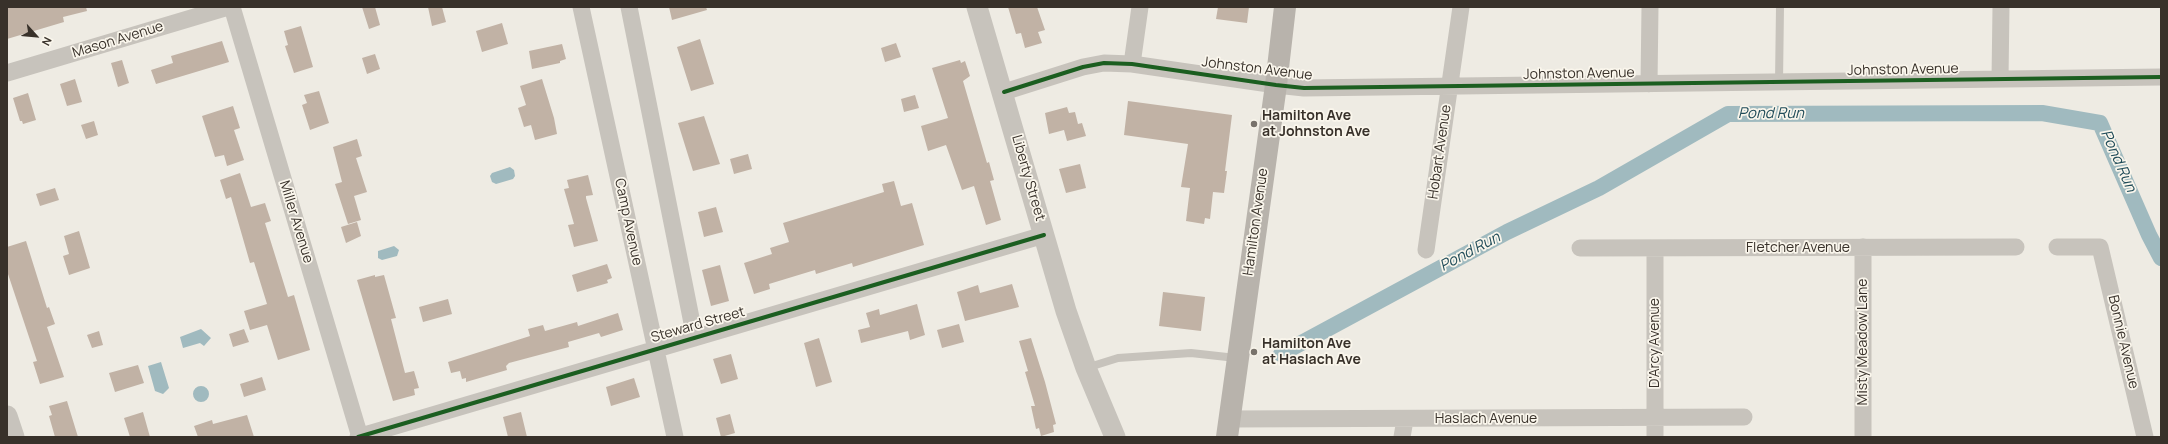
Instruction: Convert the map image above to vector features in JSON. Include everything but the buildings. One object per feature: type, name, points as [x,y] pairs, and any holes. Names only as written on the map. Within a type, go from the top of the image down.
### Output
[{"type":"main road","name":"Hamilton Avenue","points":[[1228,428],[1276,85],[1285,7]]},
{"type":"street","name":"Mason Avenue","points":[[7,73],[228,7]]},
{"type":"street","name":"Miller Avenue","points":[[232,7],[360,437]]},
{"type":"street","name":"Camp Avenue","points":[[581,7],[675,437]]},
{"type":"street","points":[[629,7],[695,338]]},
{"type":"street","name":"Liberty Street","points":[[977,7],[1004,92],[1066,311],[1086,368],[1115,437]]},
{"type":"street","points":[[1132,64],[1140,7]]},
{"type":"street","name":"Hobart Avenue","points":[[1426,250],[1461,7]]},
{"type":"street","points":[[1649,84],[1650,7]]},
{"type":"street","points":[[2000,79],[2001,7]]},
{"type":"street","name":"Johnston Avenue","points":[[1004,92],[1083,67],[1104,63],[1132,64],[1304,88],[2161,77]]},
{"type":"street","name":"Steward Street","points":[[360,437],[1044,235]]},
{"type":"street","name":"Misty Meadow Lane","points":[[1863,247],[1863,437]]},
{"type":"street","name":"Fletcher Avenue","points":[[1580,248],[2016,247]]},
{"type":"street","name":"Bonnie Avenue","points":[[2057,247],[2100,247],[2145,437]]},
{"type":"street","name":"D'Arcy Avenue","points":[[1654,248],[1655,437]]},
{"type":"street","points":[[7,416],[14,437]]},
{"type":"street","name":"Haslach Avenue","points":[[1228,428],[1405,420],[1744,417]]},
{"type":"street","points":[[1402,437],[1405,420]]},
{"type":"lane","points":[[1779,82],[1780,7]]},
{"type":"lane","points":[[1086,368],[1118,358],[1191,353],[1237,358]]},
{"type":"water","points":[[510,167],[514,170],[515,176],[513,179],[496,184],[492,182],[490,176],[492,173]]},
{"type":"water","points":[[394,246],[399,250],[397,256],[382,260],[378,258],[378,251]]},
{"type":"water","points":[[201,329],[211,338],[204,346],[200,343],[183,348],[180,337]]},
{"type":"water","points":[[161,362],[169,388],[163,394],[155,391],[148,366]]},
{"type":"water","points":[[198,386],[204,386],[209,391],[207,400],[204,402],[198,402],[193,397],[193,391]]},
{"type":"waterway","name":"Pond Run","points":[[1281,354],[1507,232],[1599,188],[1728,114],[2042,113],[2100,123],[2149,235],[2161,258]]},
{"type":"cycle path","points":[[1004,92],[1083,67],[1104,63],[1132,64],[1304,88],[2161,77]]},
{"type":"cycle path","points":[[358,437],[1044,235]]},
{"type":"place","name":"Hamilton Ave at Johnston Ave","points":[[1254,124]]},
{"type":"place","name":"Hamilton Ave at Haslach Ave","points":[[1254,352]]}]
